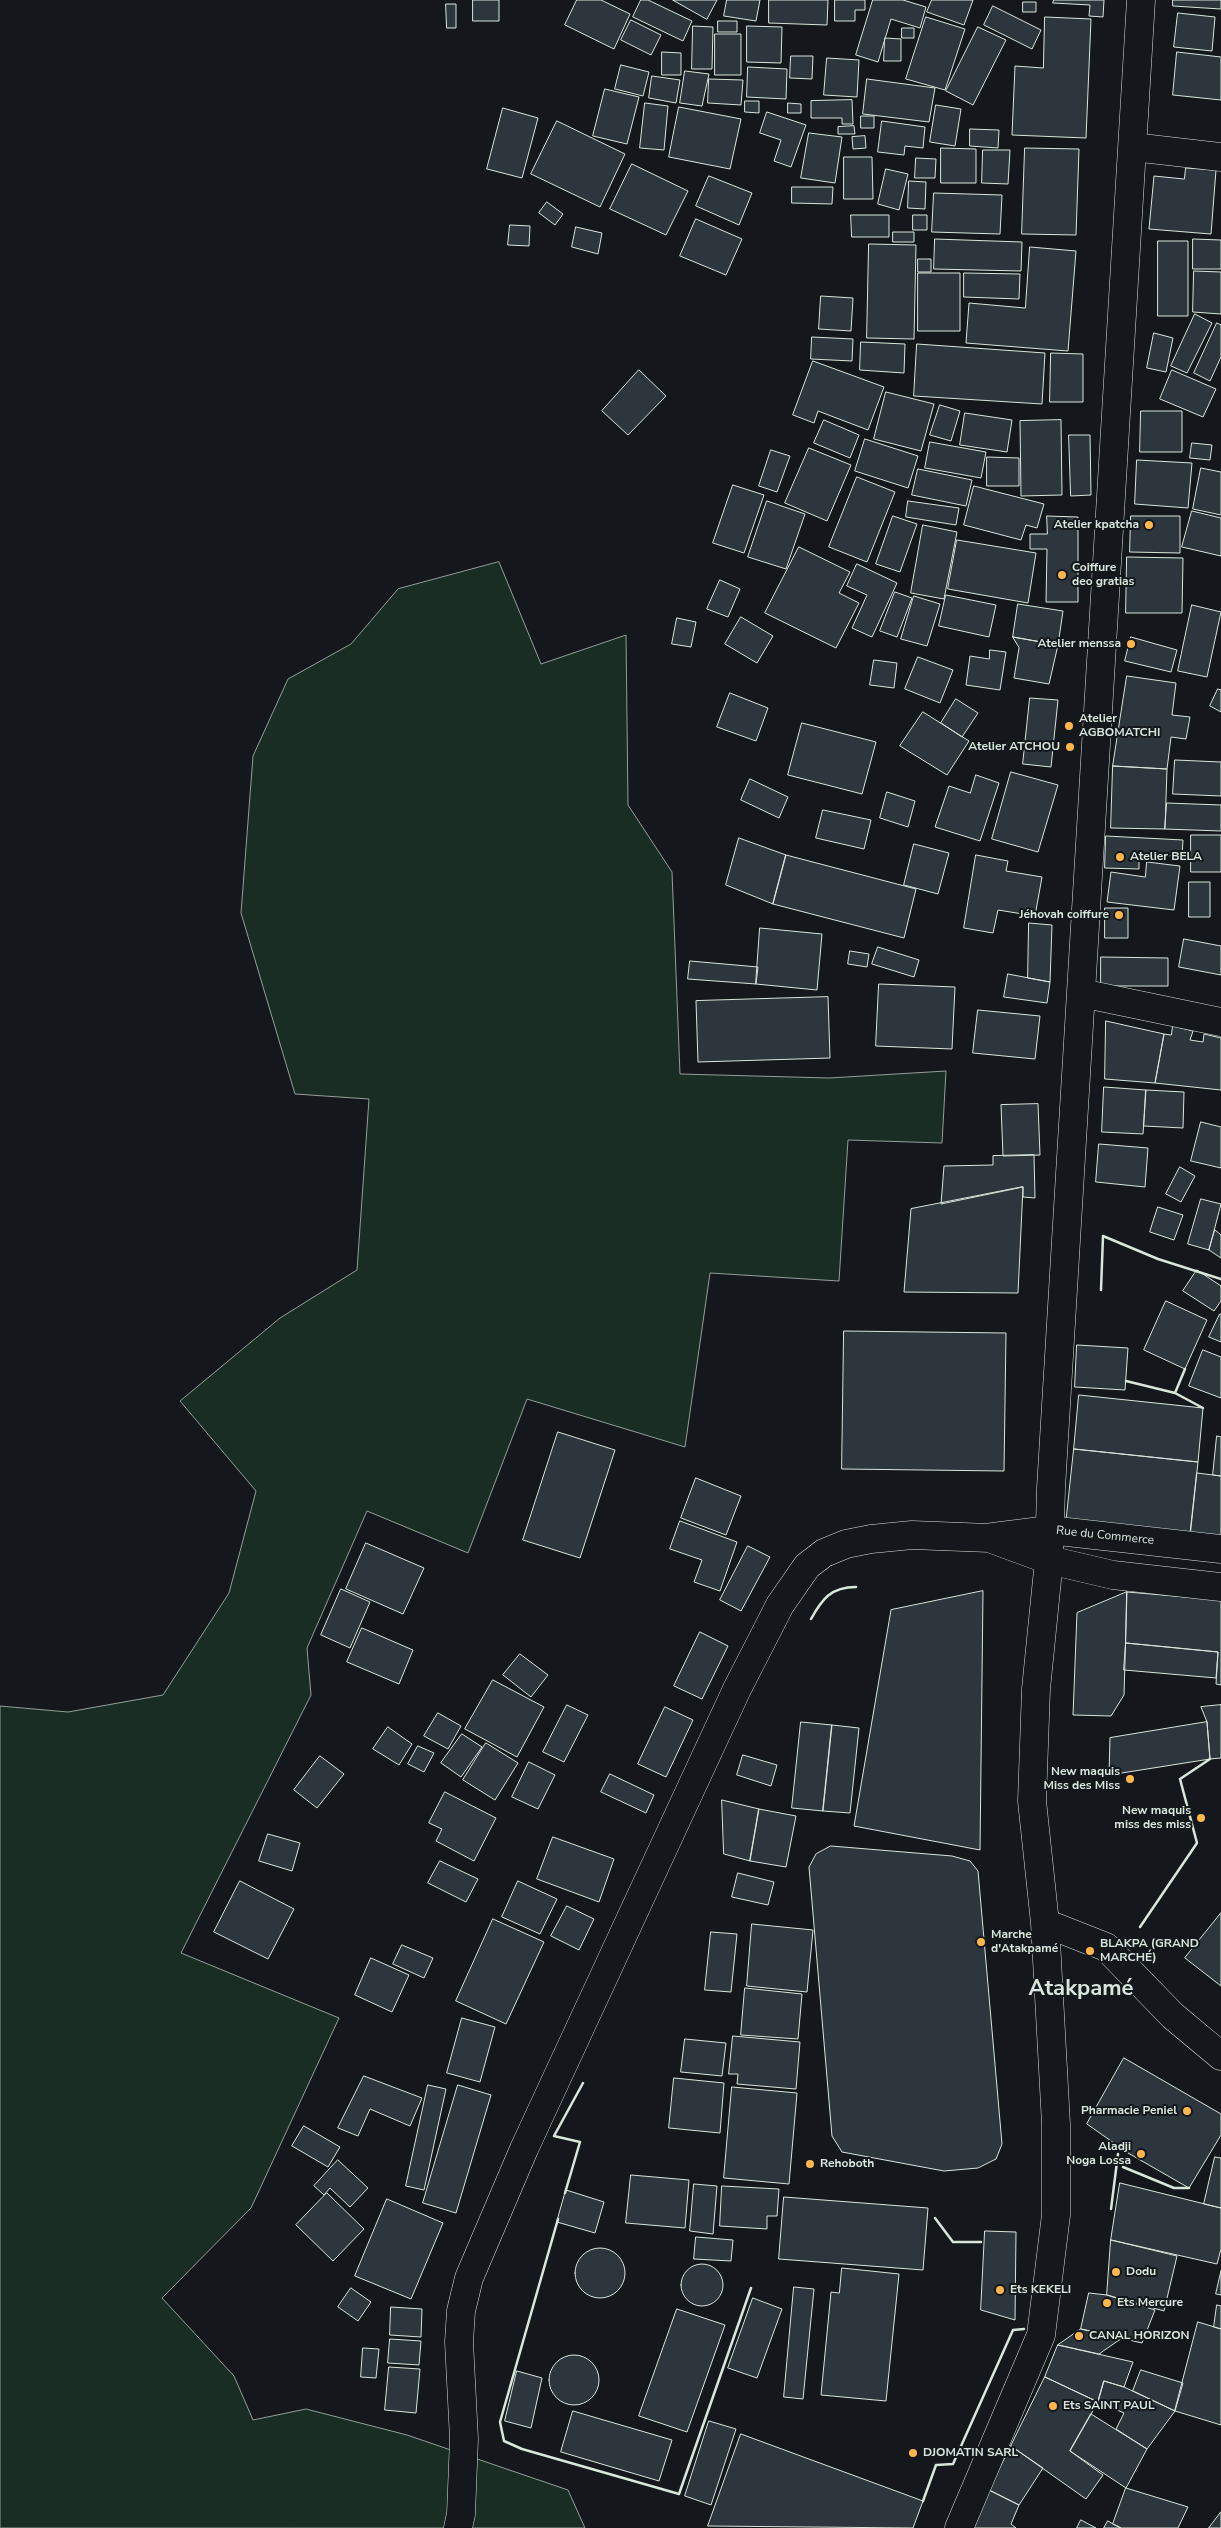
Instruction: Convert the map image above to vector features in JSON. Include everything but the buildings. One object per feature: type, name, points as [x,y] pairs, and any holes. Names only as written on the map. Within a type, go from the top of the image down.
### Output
[{"type":"street","points":[[959,2528],[1041,2334],[1056,2215],[1056,2124],[1045,1923],[1032,1801],[1036,1689],[1049,1560],[1049,1530],[1141,0]]},
{"type":"street","points":[[1132,147],[1221,157]]},
{"type":"street","points":[[1081,992],[1221,1022]]},
{"type":"street","name":"Rue du Commerce","points":[[989,1538],[1049,1530],[1221,1549]]},
{"type":"street","points":[[458,2528],[461,2514],[464,2439],[459,2342],[461,2311],[469,2278],[524,2150],[736,1689],[780,1605],[807,1566],[824,1553],[846,1544],[912,1536],[989,1538],[1049,1560],[1113,1575],[1221,1587]]},
{"type":"street","points":[[1045,1923],[1106,1947],[1173,2016],[1221,2056]]},
{"type":"green space","points":[[499,562],[541,664],[626,635],[628,805],[672,872],[680,1074],[829,1078],[946,1071],[942,1143],[848,1140],[839,1281],[710,1273],[685,1447],[527,1399],[468,1553],[367,1511],[307,1648],[311,1695],[181,1953],[339,2018],[251,2208],[162,2298],[234,2376],[253,2420],[306,2409],[407,2435],[568,2490],[585,2528],[0,2528],[0,1706],[68,1712],[163,1695],[229,1593],[256,1491],[180,1401],[280,1318],[357,1270],[369,1099],[295,1094],[241,913],[253,756],[288,679],[351,644],[398,589]]},
{"type":"wall","points":[[1101,1290],[1103,1236],[1158,1259],[1221,1279]]},
{"type":"wall","points":[[1175,1393],[1185,1369]]},
{"type":"wall","points":[[1126,1381],[1175,1393],[1203,1408]]},
{"type":"wall","points":[[811,1619],[823,1600],[828,1596],[840,1589],[856,1587]]},
{"type":"wall","points":[[1140,1927],[1197,1843],[1180,1779],[1210,1759]]},
{"type":"wall","points":[[565,2193],[580,2142],[554,2136],[583,2083]]},
{"type":"wall","points":[[1111,2209],[1118,2154]]},
{"type":"wall","points":[[1123,2167],[1174,2188],[1189,2188]]},
{"type":"wall","points":[[935,2218],[953,2242],[981,2242]]},
{"type":"wall","points":[[558,2219],[500,2422],[504,2441],[522,2449],[679,2494],[751,2288]]},
{"type":"wall","points":[[923,2501],[936,2465],[953,2464],[1013,2330],[1024,2329]]},
{"type":"place","name":"Atelier kpatcha","points":[[1149,525]]},
{"type":"place","name":"Coiffure deo gratias","points":[[1062,575]]},
{"type":"place","name":"Atelier menssa","points":[[1131,644]]},
{"type":"place","name":"Atelier AGBOMATCHI","points":[[1069,726]]},
{"type":"place","name":"Atelier ATCHOU","points":[[1070,747]]},
{"type":"place","name":"Atelier BELA","points":[[1120,857]]},
{"type":"place","name":"Jéhovah coiffure","points":[[1119,915]]},
{"type":"place","name":"New maquis Miss des Miss","points":[[1130,1779]]},
{"type":"place","name":"New maquis miss des miss","points":[[1201,1818]]},
{"type":"place","name":"Marche d'Atakpamé","points":[[981,1942]]},
{"type":"place","name":"BLAKPA (GRAND MARCHÉ)","points":[[1090,1951]]},
{"type":"place","name":"Pharmacie Peniel","points":[[1187,2111]]},
{"type":"place","name":"Aladji Noga Lossa","points":[[1141,2154]]},
{"type":"place","name":"Rehoboth","points":[[810,2164]]},
{"type":"place","name":"Dodu","points":[[1116,2272]]},
{"type":"place","name":"Ets KEKELI","points":[[1000,2290]]},
{"type":"place","name":"Ets Mercure","points":[[1107,2303]]},
{"type":"place","name":"CANAL HORIZON","points":[[1079,2336]]},
{"type":"place","name":"Ets SAINT PAUL","points":[[1053,2406]]},
{"type":"place","name":"DJOMATIN SARL","points":[[913,2453]]},
{"type":"district","name":"Atakpamé","points":[[1081,1990]]}]
